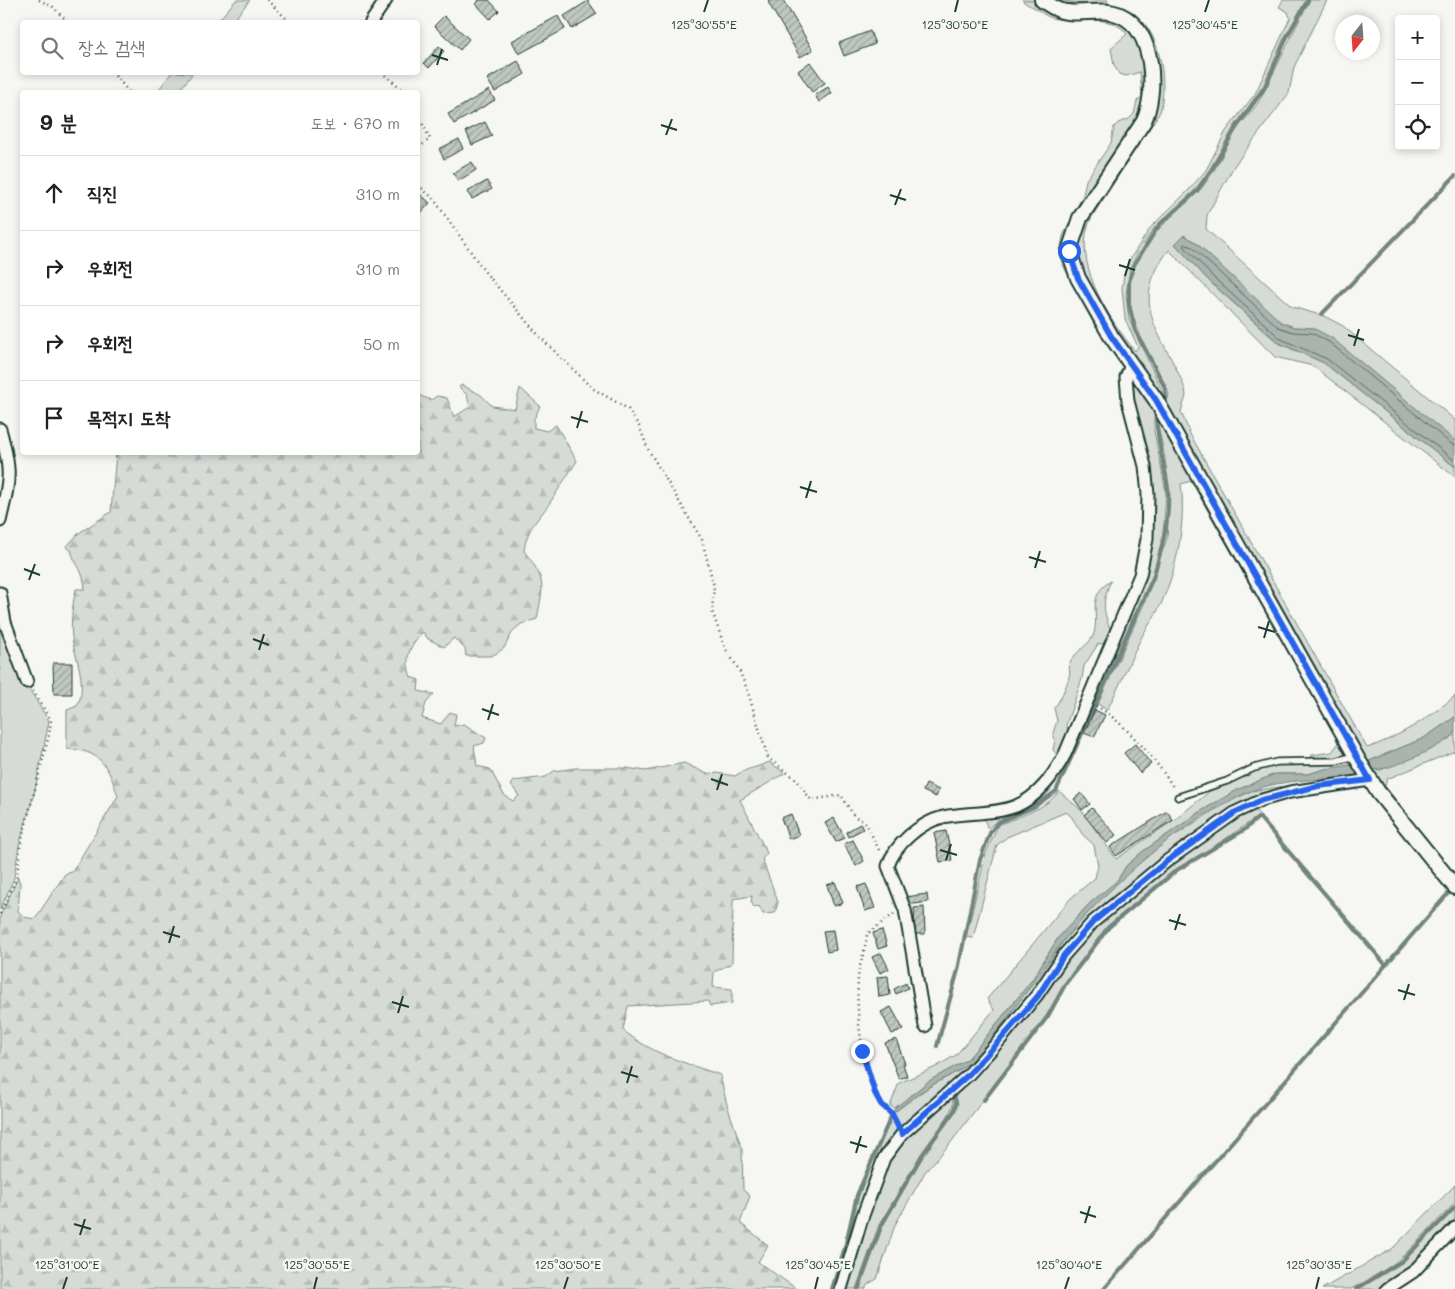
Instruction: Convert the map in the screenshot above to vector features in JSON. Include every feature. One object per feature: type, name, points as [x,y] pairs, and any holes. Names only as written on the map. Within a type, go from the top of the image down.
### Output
[{"type":"street","points":[[372,20],[386,0]]},
{"type":"street","points":[[1042,0],[1063,11],[1096,11],[1120,15],[1138,29],[1153,79],[1150,107],[1144,122],[1080,218],[1069,251],[1078,278],[1111,336],[1156,400],[1355,756],[1399,820],[1455,887]]},
{"type":"street","points":[[925,1026],[905,910],[888,866],[891,855],[900,843],[942,818],[1014,807],[1040,790],[1054,774],[1065,754],[1140,575],[1148,539],[1148,494],[1145,466],[1128,401],[1126,377],[1131,365]]},
{"type":"street","points":[[0,429],[9,461],[10,481],[0,521]]},
{"type":"street","points":[[0,593],[5,622],[27,682]]},
{"type":"street","points":[[841,1289],[862,1218],[884,1158],[902,1134],[968,1075],[999,1041],[1038,996],[1064,955],[1093,922],[1167,861],[1236,812],[1262,800],[1318,786],[1370,780]]},
{"type":"street","points":[[1387,1289],[1413,1272],[1455,1228]]},
{"type":"lane","points":[[1178,797],[1226,781],[1254,768],[1277,762],[1336,761],[1355,756]]},
{"type":"path","points":[[39,0],[52,6],[66,20]]},
{"type":"path","points":[[267,0],[288,20]]},
{"type":"path","points":[[115,75],[127,90]]},
{"type":"path","points":[[385,75],[404,90]]},
{"type":"path","points":[[420,119],[430,139],[420,146]]},
{"type":"path","points":[[420,187],[433,198],[485,272],[539,336],[592,388],[628,409],[639,426],[648,449],[702,540],[714,586],[712,611],[725,648],[739,670],[747,689],[768,758],[797,780],[811,800],[841,795],[854,816],[866,823],[888,866]]},
{"type":"path","points":[[0,914],[17,878],[20,847],[34,798],[51,720],[27,682]]},
{"type":"path","points":[[1086,701],[1101,708],[1146,751],[1169,780],[1178,797]]},
{"type":"path","points":[[902,1134],[892,1114],[881,1104],[875,1093],[862,1051],[858,980],[860,961],[866,951],[867,934],[890,915],[905,910]]},
{"type":"green space","points":[[236,0],[250,0],[234,20],[219,20]]},
{"type":"green space","points":[[1022,0],[1034,0],[1040,4],[1115,18],[1130,29],[1140,49],[1145,84],[1141,110],[1068,242],[1127,369],[1095,326],[1063,265],[1060,254],[1063,236],[1083,195],[1086,180],[1111,143],[1114,127],[1134,114],[1137,101],[1142,97],[1140,72],[1126,76],[1119,74],[1114,65],[1111,48],[1127,34],[1120,27],[1102,21],[1052,18]]},
{"type":"green space","points":[[1060,0],[1108,0],[1106,2],[1123,8],[1138,17],[1153,36],[1161,62],[1163,88],[1160,112],[1094,214],[1087,229],[1085,245],[1091,277],[1098,294],[1106,310],[1135,351],[1138,347],[1125,319],[1122,288],[1124,275],[1130,259],[1151,227],[1188,191],[1206,170],[1226,131],[1255,94],[1290,18],[1288,12],[1279,7],[1283,0],[1306,0],[1284,38],[1263,86],[1234,127],[1210,169],[1194,191],[1155,227],[1139,250],[1130,268],[1126,295],[1129,320],[1167,401],[1169,395],[1167,388],[1141,337],[1132,310],[1130,282],[1133,268],[1147,243],[1197,193],[1218,164],[1235,131],[1260,100],[1310,0],[1327,0],[1294,67],[1289,93],[1234,166],[1207,215],[1206,229],[1292,307],[1324,316],[1343,326],[1455,420],[1455,441],[1313,328],[1294,327],[1281,323],[1195,242],[1175,244],[1209,281],[1278,343],[1324,363],[1455,467],[1455,477],[1313,366],[1275,357],[1169,250],[1156,270],[1150,288],[1149,305],[1153,321],[1185,389],[1186,396],[1181,412],[1190,434],[1367,748],[1413,726],[1455,696],[1455,717],[1424,738],[1367,762],[1361,755],[1094,299],[1079,258],[1078,244],[1080,232],[1147,123],[1157,100],[1159,75],[1157,61],[1149,38],[1138,20],[1107,8]]},
{"type":"green space","points":[[170,75],[191,75],[180,90],[158,90]]},
{"type":"green space","points":[[1131,369],[1154,411],[1154,431],[1166,492],[1164,523],[1161,548],[1152,577],[1093,702],[1089,700],[1150,537],[1131,400]]},
{"type":"green space","points":[[462,385],[481,395],[492,406],[515,409],[520,388],[540,406],[534,419],[534,428],[547,431],[556,425],[577,461],[547,508],[534,524],[526,542],[524,551],[540,576],[542,589],[537,619],[521,624],[513,631],[504,648],[491,656],[466,656],[465,649],[454,638],[444,647],[428,639],[423,632],[411,647],[408,658],[411,677],[419,680],[418,691],[434,694],[426,703],[422,718],[441,724],[450,712],[456,714],[454,726],[464,724],[486,738],[484,743],[474,746],[477,766],[490,769],[504,795],[513,801],[519,796],[511,785],[514,781],[546,777],[554,771],[576,768],[626,768],[646,771],[684,763],[707,774],[717,773],[735,776],[743,771],[769,762],[785,773],[740,800],[767,853],[762,859],[778,902],[775,913],[763,914],[759,906],[754,907],[751,902],[752,896],[733,899],[732,963],[714,972],[713,987],[732,989],[732,1003],[710,1006],[708,1001],[628,1006],[623,1030],[657,1052],[720,1075],[727,1105],[742,1149],[743,1190],[750,1196],[740,1223],[768,1245],[758,1262],[797,1289],[0,1289],[0,916],[18,878],[20,883],[18,911],[24,917],[35,919],[65,874],[72,872],[118,796],[111,776],[102,762],[88,753],[67,749],[67,710],[77,706],[81,692],[80,670],[72,641],[72,611],[76,589],[85,589],[83,577],[71,550],[66,547],[79,533],[111,512],[116,455],[420,455],[420,396],[431,400],[437,396],[447,398],[454,417],[470,407],[467,395],[459,387]]},
{"type":"green space","points":[[1158,411],[1344,742],[1346,754],[1334,759],[1311,758],[1312,755],[1332,752],[1338,744],[1335,735],[1191,481],[1181,484],[1182,514],[1179,546],[1167,590],[1140,640],[1107,710],[1098,704],[1144,604],[1167,538],[1170,491],[1157,423]]},
{"type":"green space","points":[[1111,581],[1105,596],[1104,609],[1113,637],[1110,643],[1098,644],[1084,666],[1082,679],[1066,725],[1071,734],[1060,758],[1053,750],[1055,740],[1053,733],[1057,721],[1054,708],[1070,675],[1070,662],[1093,636],[1098,593]]},
{"type":"green space","points":[[0,604],[26,684],[49,721],[35,790],[19,846],[14,878],[0,910]]},
{"type":"green space","points":[[1455,734],[1455,751],[1387,779],[1385,786],[1455,876],[1455,880],[1390,800],[1371,770],[1381,770],[1449,739]]},
{"type":"green space","points":[[1070,756],[1056,783],[1044,796],[1029,807],[998,820],[988,829],[983,816],[1015,808]]},
{"type":"green space","points":[[1350,759],[1363,775],[1268,796],[1132,885],[1043,980],[980,1058],[901,1128],[892,1114],[929,1087],[960,1070],[1034,983],[1065,939],[1093,907],[1136,865],[1169,839],[1215,810],[1251,791],[1359,775],[1325,769],[1308,774],[1275,774],[1237,790],[1203,810],[1142,852],[1126,866],[1117,881],[1090,903],[1058,938],[1032,980],[968,1059],[929,1081],[895,1108],[890,1106],[899,1083],[936,1067],[956,1055],[994,1010],[987,999],[1071,898],[1095,878],[1098,866],[1094,845],[1083,835],[1071,816],[1066,812],[1007,837],[997,845],[973,938],[966,937],[986,853],[998,825],[1039,808],[1059,791],[1083,812],[1116,859],[1177,818],[1210,791],[1258,769],[1273,764]]},
{"type":"green space","points":[[1253,807],[1260,815],[1198,858],[1174,870],[1106,927],[1065,983],[1045,1018],[949,1145],[925,1172],[895,1225],[877,1279],[868,1284],[865,1289],[860,1289],[883,1226],[924,1155],[955,1112],[958,1104],[955,1092],[952,1095],[953,1105],[948,1116],[919,1158],[879,1225],[856,1289],[844,1289],[878,1184],[894,1149],[951,1091],[1087,933],[1192,845]]},
{"type":"green space","points":[[892,1117],[899,1134],[882,1157],[839,1289],[834,1289],[863,1184],[871,1161]]},
{"type":"green space","points":[[1455,1185],[1455,1203],[1400,1259],[1375,1277],[1351,1289],[1322,1289],[1392,1249]]},
{"type":"green space","points":[[1455,1208],[1455,1219],[1411,1265],[1384,1287],[1379,1289],[1359,1289],[1403,1262]]},
{"type":"water","points":[[1184,235],[1195,242],[1281,322],[1294,327],[1313,328],[1332,338],[1448,435],[1455,441],[1455,467],[1324,363],[1279,343],[1209,281],[1175,244]]},
{"type":"water","points":[[1455,717],[1455,734],[1439,745],[1390,767],[1371,770],[1367,762],[1424,738]]},
{"type":"water","points":[[1355,764],[1359,775],[1290,782],[1251,791],[1200,818],[1175,835],[1126,875],[1083,918],[1053,954],[998,1030],[968,1064],[919,1093],[892,1114],[895,1108],[929,1081],[968,1059],[1032,980],[1058,938],[1090,903],[1117,881],[1126,866],[1142,852],[1203,810],[1237,790],[1275,774],[1308,774]]},
{"type":"building","points":[[479,0],[489,0],[499,11],[490,19],[476,4]]},
{"type":"building","points":[[770,0],[783,0],[813,50],[800,57],[768,2]]},
{"type":"building","points":[[588,1],[597,14],[572,29],[564,16]]},
{"type":"building","points":[[444,16],[469,39],[460,50],[434,26]]},
{"type":"building","points":[[558,16],[565,29],[519,54],[512,41]]},
{"type":"building","points":[[870,31],[875,44],[844,56],[839,43]]},
{"type":"building","points":[[439,46],[444,51],[429,68],[424,63]]},
{"type":"building","points":[[518,61],[525,74],[495,92],[487,79]]},
{"type":"building","points":[[810,62],[825,83],[812,92],[798,71]]},
{"type":"building","points":[[828,87],[832,93],[819,102],[815,95]]},
{"type":"building","points":[[489,90],[495,100],[454,124],[448,114]]},
{"type":"building","points":[[485,122],[492,136],[472,145],[466,131]]},
{"type":"building","points":[[459,139],[463,149],[444,159],[439,149]]},
{"type":"building","points":[[472,162],[476,170],[458,181],[453,173]]},
{"type":"building","points":[[487,181],[492,189],[472,199],[467,192]]},
{"type":"building","points":[[421,195],[430,203],[420,214]]},
{"type":"building","points":[[53,663],[72,663],[72,694],[54,694]]},
{"type":"building","points":[[1095,710],[1105,715],[1094,737],[1084,733]]},
{"type":"building","points":[[1135,744],[1151,764],[1140,773],[1124,753]]},
{"type":"building","points":[[926,784],[939,790],[936,797],[923,791]]},
{"type":"building","points":[[1081,793],[1090,804],[1082,810],[1074,799]]},
{"type":"building","points":[[1092,808],[1116,835],[1107,843],[1084,815]]},
{"type":"building","points":[[1167,811],[1173,820],[1116,856],[1110,847]]},
{"type":"building","points":[[791,814],[799,835],[789,839],[781,818]]},
{"type":"building","points":[[834,818],[845,838],[836,842],[825,823]]},
{"type":"building","points":[[860,824],[863,829],[848,837],[846,832]]},
{"type":"building","points":[[946,831],[952,860],[940,862],[934,833]]},
{"type":"building","points":[[853,840],[864,861],[856,866],[844,844]]},
{"type":"building","points":[[835,882],[843,903],[834,906],[827,885]]},
{"type":"building","points":[[866,884],[875,908],[865,911],[857,887]]},
{"type":"building","points":[[927,894],[928,902],[907,905],[906,897]]},
{"type":"building","points":[[924,907],[925,934],[915,934],[914,908]]},
{"type":"building","points":[[833,930],[836,950],[827,952],[823,931]]},
{"type":"building","points":[[882,930],[887,946],[878,949],[873,933]]},
{"type":"building","points":[[881,953],[889,969],[880,973],[872,957]]},
{"type":"building","points":[[888,976],[890,995],[879,997],[877,977]]},
{"type":"building","points":[[906,983],[908,988],[896,994],[894,989]]},
{"type":"building","points":[[891,1007],[903,1029],[892,1034],[881,1012]]},
{"type":"building","points":[[896,1039],[905,1064],[903,1064],[907,1076],[899,1079],[885,1043]]},
{"type":"waterway","points":[[1166,398],[1165,388],[1135,330],[1129,305],[1129,282],[1134,265],[1159,225],[1197,191],[1212,169],[1236,128],[1265,87],[1287,37],[1308,0]]},
{"type":"waterway","points":[[1322,314],[1455,176]]},
{"type":"waterway","points":[[937,1046],[958,970],[980,860],[990,833],[997,823],[1034,807],[1056,791],[1153,578],[1168,513],[1167,481],[1157,432],[1156,412]]},
{"type":"waterway","points":[[984,1100],[1048,1016],[1066,983],[1109,927],[1177,870],[1244,830],[1259,817],[1385,964]]},
{"type":"waterway","points":[[1104,1289],[1452,889]]},
{"type":"waterway","points":[[858,1289],[881,1226],[922,1155],[954,1111],[956,1103],[954,1096]]},
{"type":"waterway","points":[[832,1289],[845,1247],[857,1195],[892,1114]]},
{"type":"waterway","points":[[1356,1289],[1402,1261],[1455,1207]]},
{"type":"route","points":[[862,1051],[875,1093],[881,1104],[892,1114],[902,1134],[968,1075],[999,1041],[1038,996],[1064,955],[1093,922],[1167,861],[1236,812],[1262,800],[1318,786],[1370,780],[1180,446],[1156,400],[1111,336],[1078,278],[1069,251]]}]
